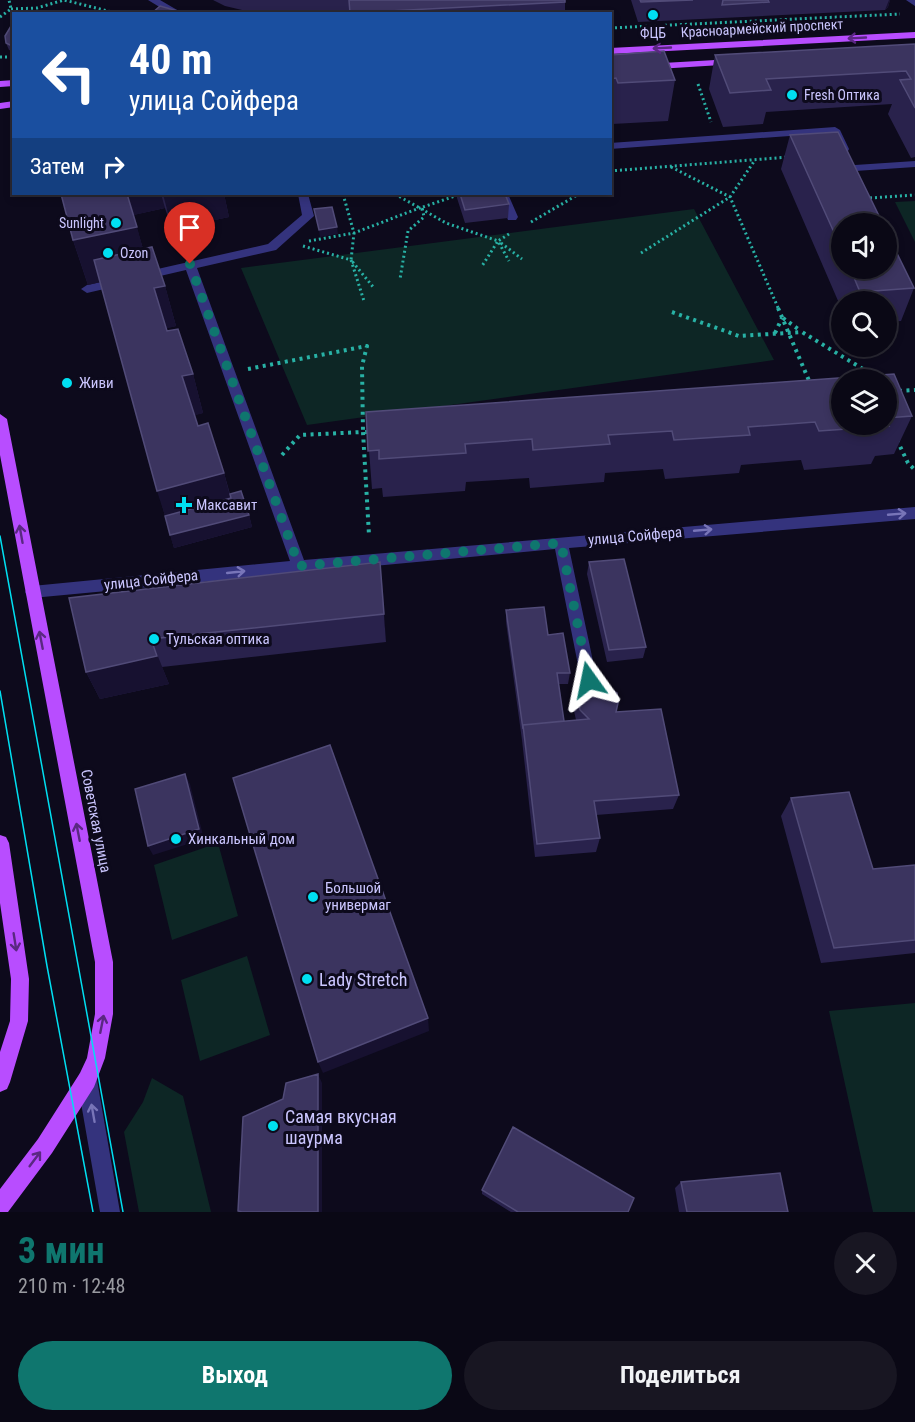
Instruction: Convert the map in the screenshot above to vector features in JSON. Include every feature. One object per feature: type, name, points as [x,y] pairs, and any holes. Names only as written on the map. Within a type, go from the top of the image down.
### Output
[{"type":"main road","name":"Красноармейский проспект","points":[[612,51],[915,35]]},
{"type":"main road","points":[[612,69],[741,62]]},
{"type":"main road","name":"Советская улица","points":[[0,419],[104,962],[105,1014],[96,1058],[87,1080],[45,1146],[0,1206]]},
{"type":"main road","points":[[0,843],[20,979],[19,1021],[0,1082]]},
{"type":"street","points":[[153,0],[175,12]]},
{"type":"street","points":[[911,0],[915,3]]},
{"type":"street","points":[[612,146],[697,141],[716,136],[835,130],[870,198]]},
{"type":"street","points":[[855,168],[915,164]]},
{"type":"street","points":[[87,289],[272,247],[308,216],[303,195]]},
{"type":"street","points":[[503,195],[512,217]]},
{"type":"street","points":[[190,264],[299,566]]},
{"type":"street","name":"улица Сойфера","points":[[32,592],[299,566],[915,513]]},
{"type":"street","points":[[561,543],[589,680]]},
{"type":"street","points":[[87,1080],[110,1212]]},
{"type":"path","points":[[9,0],[11,9]]},
{"type":"path","points":[[0,17],[11,9],[37,8],[64,0],[112,12]]},
{"type":"path","points":[[37,8],[38,12]]},
{"type":"path","points":[[612,28],[884,15]]},
{"type":"path","points":[[698,84],[716,136]]},
{"type":"path","points":[[612,171],[789,157]]},
{"type":"path","points":[[641,253],[730,197],[755,160]]},
{"type":"path","points":[[671,166],[730,197],[812,387]]},
{"type":"path","points":[[343,195],[354,233],[351,260],[364,301]]},
{"type":"path","points":[[397,195],[422,207],[446,223],[498,241],[522,259]]},
{"type":"path","points":[[294,243],[354,233],[458,195]]},
{"type":"path","points":[[870,198],[915,195]]},
{"type":"path","points":[[400,279],[408,231],[424,217],[422,207]]},
{"type":"path","points":[[281,240],[351,260],[375,288]]},
{"type":"path","points":[[482,266],[498,241]]},
{"type":"path","points":[[672,312],[739,336],[802,332]]},
{"type":"path","points":[[782,318],[862,369]]},
{"type":"path","points":[[775,334],[782,318]]},
{"type":"path","points":[[230,373],[367,346],[362,366],[369,535]]},
{"type":"path","points":[[897,391],[915,390]]},
{"type":"path","points":[[265,473],[300,435],[375,431]]},
{"type":"path","points":[[895,436],[908,463],[915,470]]},
{"type":"green space","points":[[915,201],[915,242],[895,202]]},
{"type":"green space","points":[[694,209],[774,360],[307,425],[241,268]]},
{"type":"green space","points":[[218,843],[238,916],[172,940],[154,865]]},
{"type":"green space","points":[[247,956],[270,1035],[200,1061],[181,980]]},
{"type":"green space","points":[[915,1003],[915,1212],[873,1212],[829,1011]]},
{"type":"green space","points":[[152,1078],[183,1096],[211,1212],[139,1212],[124,1132],[143,1102]]},
{"type":"building","points":[[349,0],[565,0],[565,2],[350,12]]},
{"type":"building","points":[[640,0],[693,0],[641,2]]},
{"type":"building","points":[[723,0],[768,0],[769,2],[722,5]]},
{"type":"building","points":[[160,6],[181,12],[153,12]]},
{"type":"building","points":[[12,24],[12,46],[6,43],[5,36]]},
{"type":"building","points":[[915,44],[915,108],[900,80],[911,79],[906,71],[766,79],[771,90],[730,93],[715,55]]},
{"type":"building","points":[[664,51],[675,80],[618,83],[616,78],[612,79],[612,55]]},
{"type":"building","points":[[838,132],[878,213],[831,213],[831,226],[790,135]]},
{"type":"building","points":[[61,195],[127,195],[137,227],[73,240]]},
{"type":"building","points":[[460,195],[505,195],[509,204],[465,210]]},
{"type":"building","points":[[332,207],[337,227],[319,230],[314,209]]},
{"type":"building","points":[[152,247],[165,286],[154,288],[167,331],[178,329],[193,374],[182,376],[198,426],[208,423],[224,473],[157,491],[94,260]]},
{"type":"building","points":[[897,253],[914,288],[874,291],[860,291],[855,279],[897,279]]},
{"type":"building","points":[[831,379],[831,430],[819,431],[815,422],[748,427],[750,435],[674,440],[672,431],[608,435],[610,444],[533,450],[532,439],[465,444],[466,453],[379,459],[379,450],[368,451],[366,412]]},
{"type":"building","points":[[897,381],[912,416],[897,417]]},
{"type":"building","points":[[241,491],[249,515],[170,535],[165,516],[231,498],[230,494]]},
{"type":"building","points":[[624,559],[646,647],[609,650],[589,562]]},
{"type":"building","points":[[380,562],[384,614],[151,639],[157,656],[86,672],[69,598]]},
{"type":"building","points":[[544,607],[548,635],[563,633],[570,673],[557,673],[564,721],[523,725],[523,729],[506,610]]},
{"type":"building","points":[[594,684],[604,685],[617,693],[616,712],[661,709],[679,795],[594,801],[600,838],[537,844],[523,725],[589,719],[580,710],[577,695],[583,688]]},
{"type":"building","points":[[330,745],[428,1018],[318,1062],[233,778]]},
{"type":"building","points":[[185,774],[199,829],[148,846],[135,789]]},
{"type":"building","points":[[849,792],[873,869],[915,865],[915,940],[834,948],[791,798]]},
{"type":"building","points":[[318,1074],[318,1212],[238,1211],[243,1117],[283,1099],[286,1083]]},
{"type":"building","points":[[513,1127],[634,1198],[628,1212],[518,1212],[482,1190]]},
{"type":"building","points":[[780,1173],[788,1212],[687,1212],[681,1182]]},
{"type":"tram line","points":[[0,536],[123,1212]]},
{"type":"tram line","points":[[0,691],[47,966],[93,1212]]},
{"type":"place","name":"ФЦБ","points":[[653,15]]},
{"type":"place","name":"Fresh Оптика","points":[[792,95]]},
{"type":"place","name":"Sunlight","points":[[116,223]]},
{"type":"place","name":"Ozon","points":[[108,253]]},
{"type":"place","name":"Живи","points":[[67,383]]},
{"type":"place","name":"Максавит","points":[[184,505]]},
{"type":"place","name":"Тульская оптика","points":[[154,639]]},
{"type":"place","name":"Хинкальный дом","points":[[176,839]]},
{"type":"place","name":"Большой универмаг","points":[[313,897]]},
{"type":"place","name":"Lady Stretch","points":[[307,979]]},
{"type":"place","name":"Самая вкусная шаурма","points":[[273,1126]]},
{"type":"route","points":[[190,264],[299,566],[561,543],[589,680]]}]
